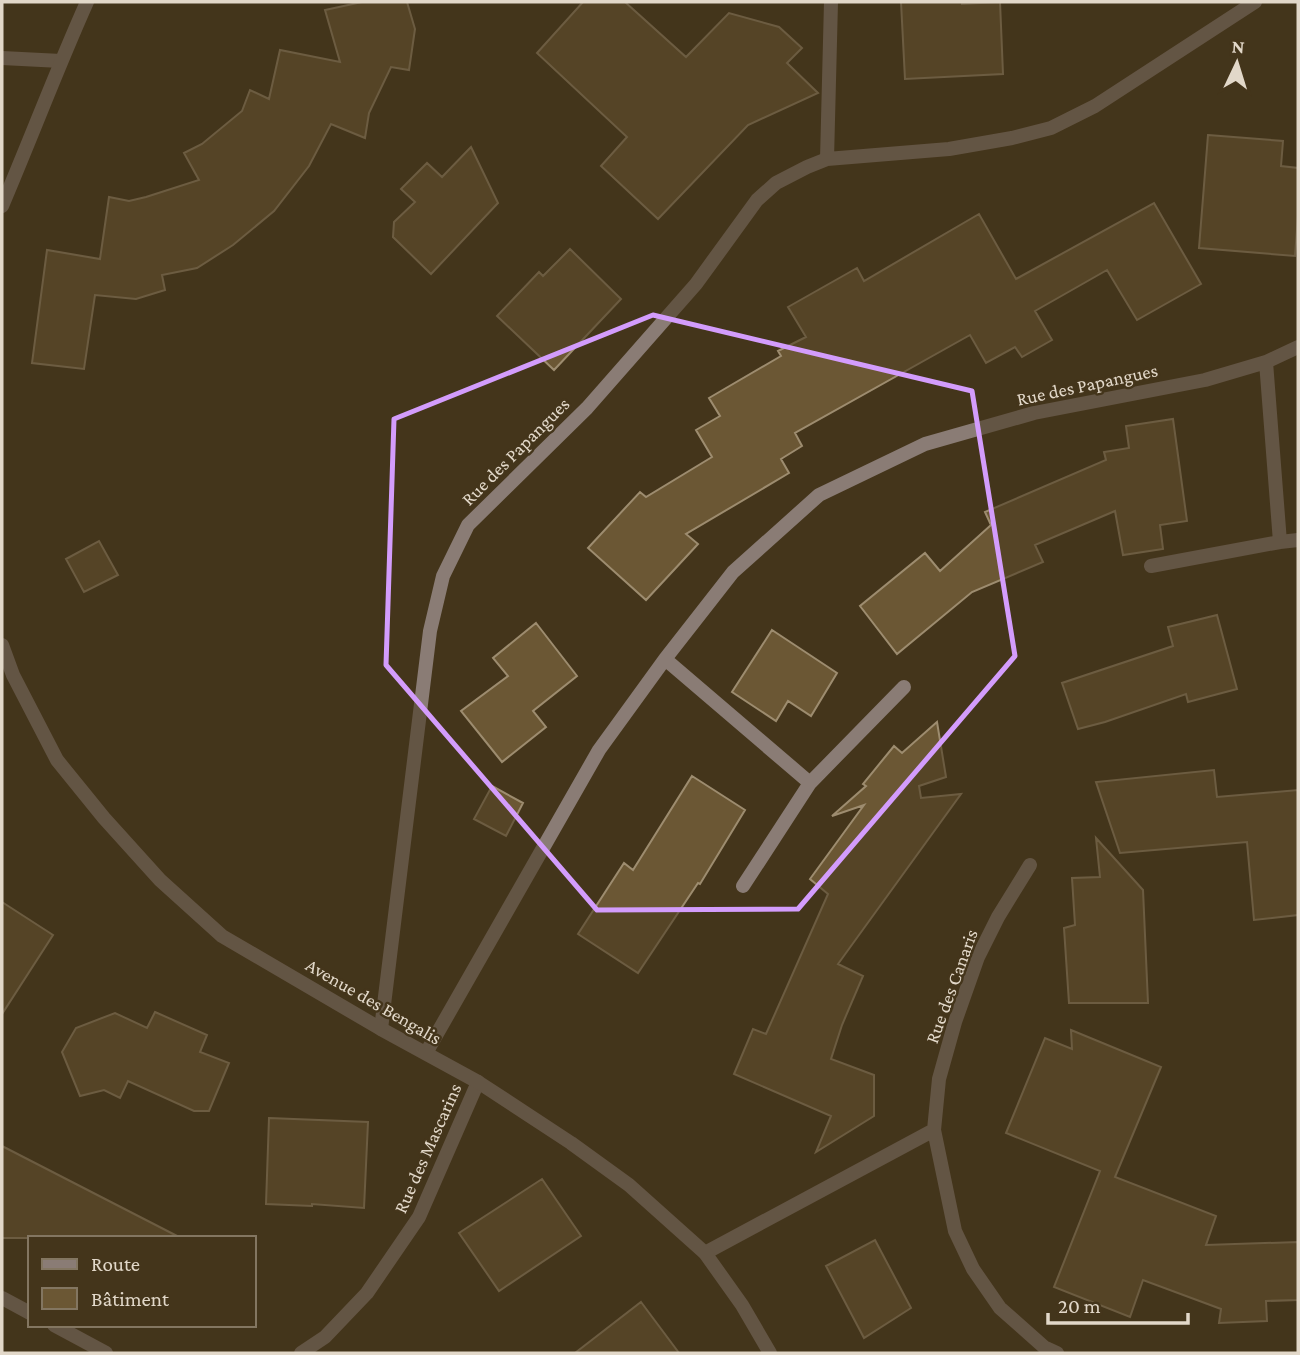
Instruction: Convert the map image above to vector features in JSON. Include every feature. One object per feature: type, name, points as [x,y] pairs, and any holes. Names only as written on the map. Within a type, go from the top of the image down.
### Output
[{"type":"street","points":[[2,206],[87,2]]},
{"type":"street","points":[[827,159],[831,2]]},
{"type":"street","name":"Rue des Papangues","points":[[381,1029],[430,631],[443,576],[468,525],[587,408],[696,284],[757,200],[776,183],[827,159],[949,149],[1051,128],[1095,106],[1255,2]]},
{"type":"street","points":[[2,58],[61,61]]},
{"type":"street","name":"Rue des Papangues","points":[[426,1053],[599,751],[665,659],[733,572],[819,495],[925,444],[1034,413],[1205,380],[1266,362],[1298,347]]},
{"type":"street","points":[[1266,362],[1280,542]]},
{"type":"street","points":[[1151,566],[1298,540]]},
{"type":"street","name":"Avenue des Bengalis","points":[[2,645],[13,674],[57,760],[104,818],[160,880],[222,936],[478,1082],[629,1185],[705,1253],[742,1305],[769,1353]]},
{"type":"street","points":[[665,659],[810,783]]},
{"type":"street","points":[[743,886],[810,783],[904,687]]},
{"type":"street","name":"Rue des Canaris","points":[[1030,864],[978,957],[955,1022],[939,1079],[934,1130],[955,1231],[973,1269],[1000,1308],[1044,1347],[1057,1353]]},
{"type":"street","name":"Rue des Mascarins","points":[[301,1353],[325,1337],[367,1293],[419,1217],[478,1082]]},
{"type":"street","points":[[705,1253],[934,1130]]},
{"type":"street","points":[[2,1298],[28,1312]]},
{"type":"street","points":[[58,1327],[106,1353]]},
{"type":"highlighted area","points":[[653,315],[972,391],[1015,656],[798,909],[597,910],[386,665],[394,419]]},
{"type":"building","points":[[362,2],[407,2],[415,29],[409,70],[391,67],[369,113],[365,138],[331,124],[309,166],[274,211],[233,245],[197,268],[162,275],[165,290],[136,299],[95,295],[84,369],[32,363],[47,250],[100,259],[109,197],[129,201],[199,180],[184,153],[202,144],[242,111],[250,90],[269,99],[280,50],[340,62],[325,10]]},
{"type":"building","points":[[583,2],[625,2],[686,57],[729,13],[779,27],[802,48],[787,63],[818,93],[748,125],[658,219],[601,166],[627,137],[537,53]]},
{"type":"building","points":[[901,2],[1000,2],[1003,74],[905,79]]},
{"type":"building","points":[[1208,135],[1283,141],[1281,166],[1298,168],[1295,256],[1199,248]]},
{"type":"building","points":[[471,147],[498,203],[431,274],[393,237],[394,222],[415,202],[401,189],[427,163],[442,177]]},
{"type":"building","points":[[1154,203],[1201,284],[1137,320],[1107,270],[1035,311],[1052,340],[1022,357],[1015,347],[986,363],[970,335],[795,433],[802,446],[781,459],[789,473],[686,534],[698,544],[646,600],[588,548],[640,492],[646,497],[712,457],[696,430],[720,416],[709,398],[781,356],[778,351],[806,337],[788,307],[857,268],[864,281],[979,214],[1016,279]]},
{"type":"building","points":[[570,249],[621,299],[554,370],[497,316],[539,272],[543,276]]},
{"type":"building","points":[[1173,419],[1187,521],[1160,525],[1163,549],[1123,555],[1115,511],[1035,545],[1043,562],[972,592],[897,654],[860,606],[925,553],[940,571],[991,525],[985,512],[1106,460],[1104,452],[1129,448],[1126,426]]},
{"type":"building","points":[[99,541],[118,575],[84,592],[66,559]]},
{"type":"building","points":[[1217,615],[1237,689],[1188,702],[1186,694],[1078,729],[1062,683],[1173,646],[1168,627]]},
{"type":"building","points":[[536,623],[577,676],[533,711],[546,727],[502,762],[461,711],[508,676],[493,658]]},
{"type":"building","points":[[772,630],[837,673],[811,716],[788,701],[776,721],[732,692]]},
{"type":"building","points":[[937,722],[946,777],[919,786],[921,798],[961,794],[838,964],[863,976],[831,1059],[874,1075],[874,1116],[816,1152],[831,1116],[734,1074],[753,1029],[766,1034],[828,894],[810,879],[864,805],[832,816],[866,786],[863,784],[894,746],[902,753]]},
{"type":"building","points":[[1214,770],[1217,797],[1298,790],[1298,915],[1254,920],[1247,842],[1120,853],[1096,782]]},
{"type":"building","points":[[692,776],[745,810],[700,884],[698,883],[638,973],[578,934],[624,863],[633,870]]},
{"type":"building","points":[[492,786],[523,803],[506,836],[474,819]]},
{"type":"building","points":[[1096,838],[1143,890],[1148,1003],[1069,1003],[1064,928],[1075,925],[1072,878],[1100,877]]},
{"type":"building","points":[[2,902],[53,935],[2,1014]]},
{"type":"building","points":[[155,1012],[207,1035],[200,1052],[229,1063],[209,1111],[194,1111],[128,1081],[120,1098],[104,1090],[80,1096],[62,1052],[76,1028],[115,1013],[147,1028]]},
{"type":"building","points":[[1071,1030],[1161,1067],[1115,1177],[1216,1216],[1206,1245],[1298,1242],[1298,1300],[1266,1301],[1267,1321],[1219,1323],[1221,1309],[1143,1280],[1130,1317],[1054,1287],[1100,1171],[1006,1133],[1045,1038],[1072,1049]]},
{"type":"building","points":[[269,1118],[368,1122],[364,1208],[266,1204]]},
{"type":"building","points":[[2,1146],[177,1236],[28,1236],[2,1238]]},
{"type":"building","points":[[542,1179],[581,1236],[499,1291],[459,1233]]},
{"type":"building","points":[[875,1240],[911,1308],[864,1338],[826,1266]]},
{"type":"building","points":[[641,1302],[679,1353],[575,1353]]}]
